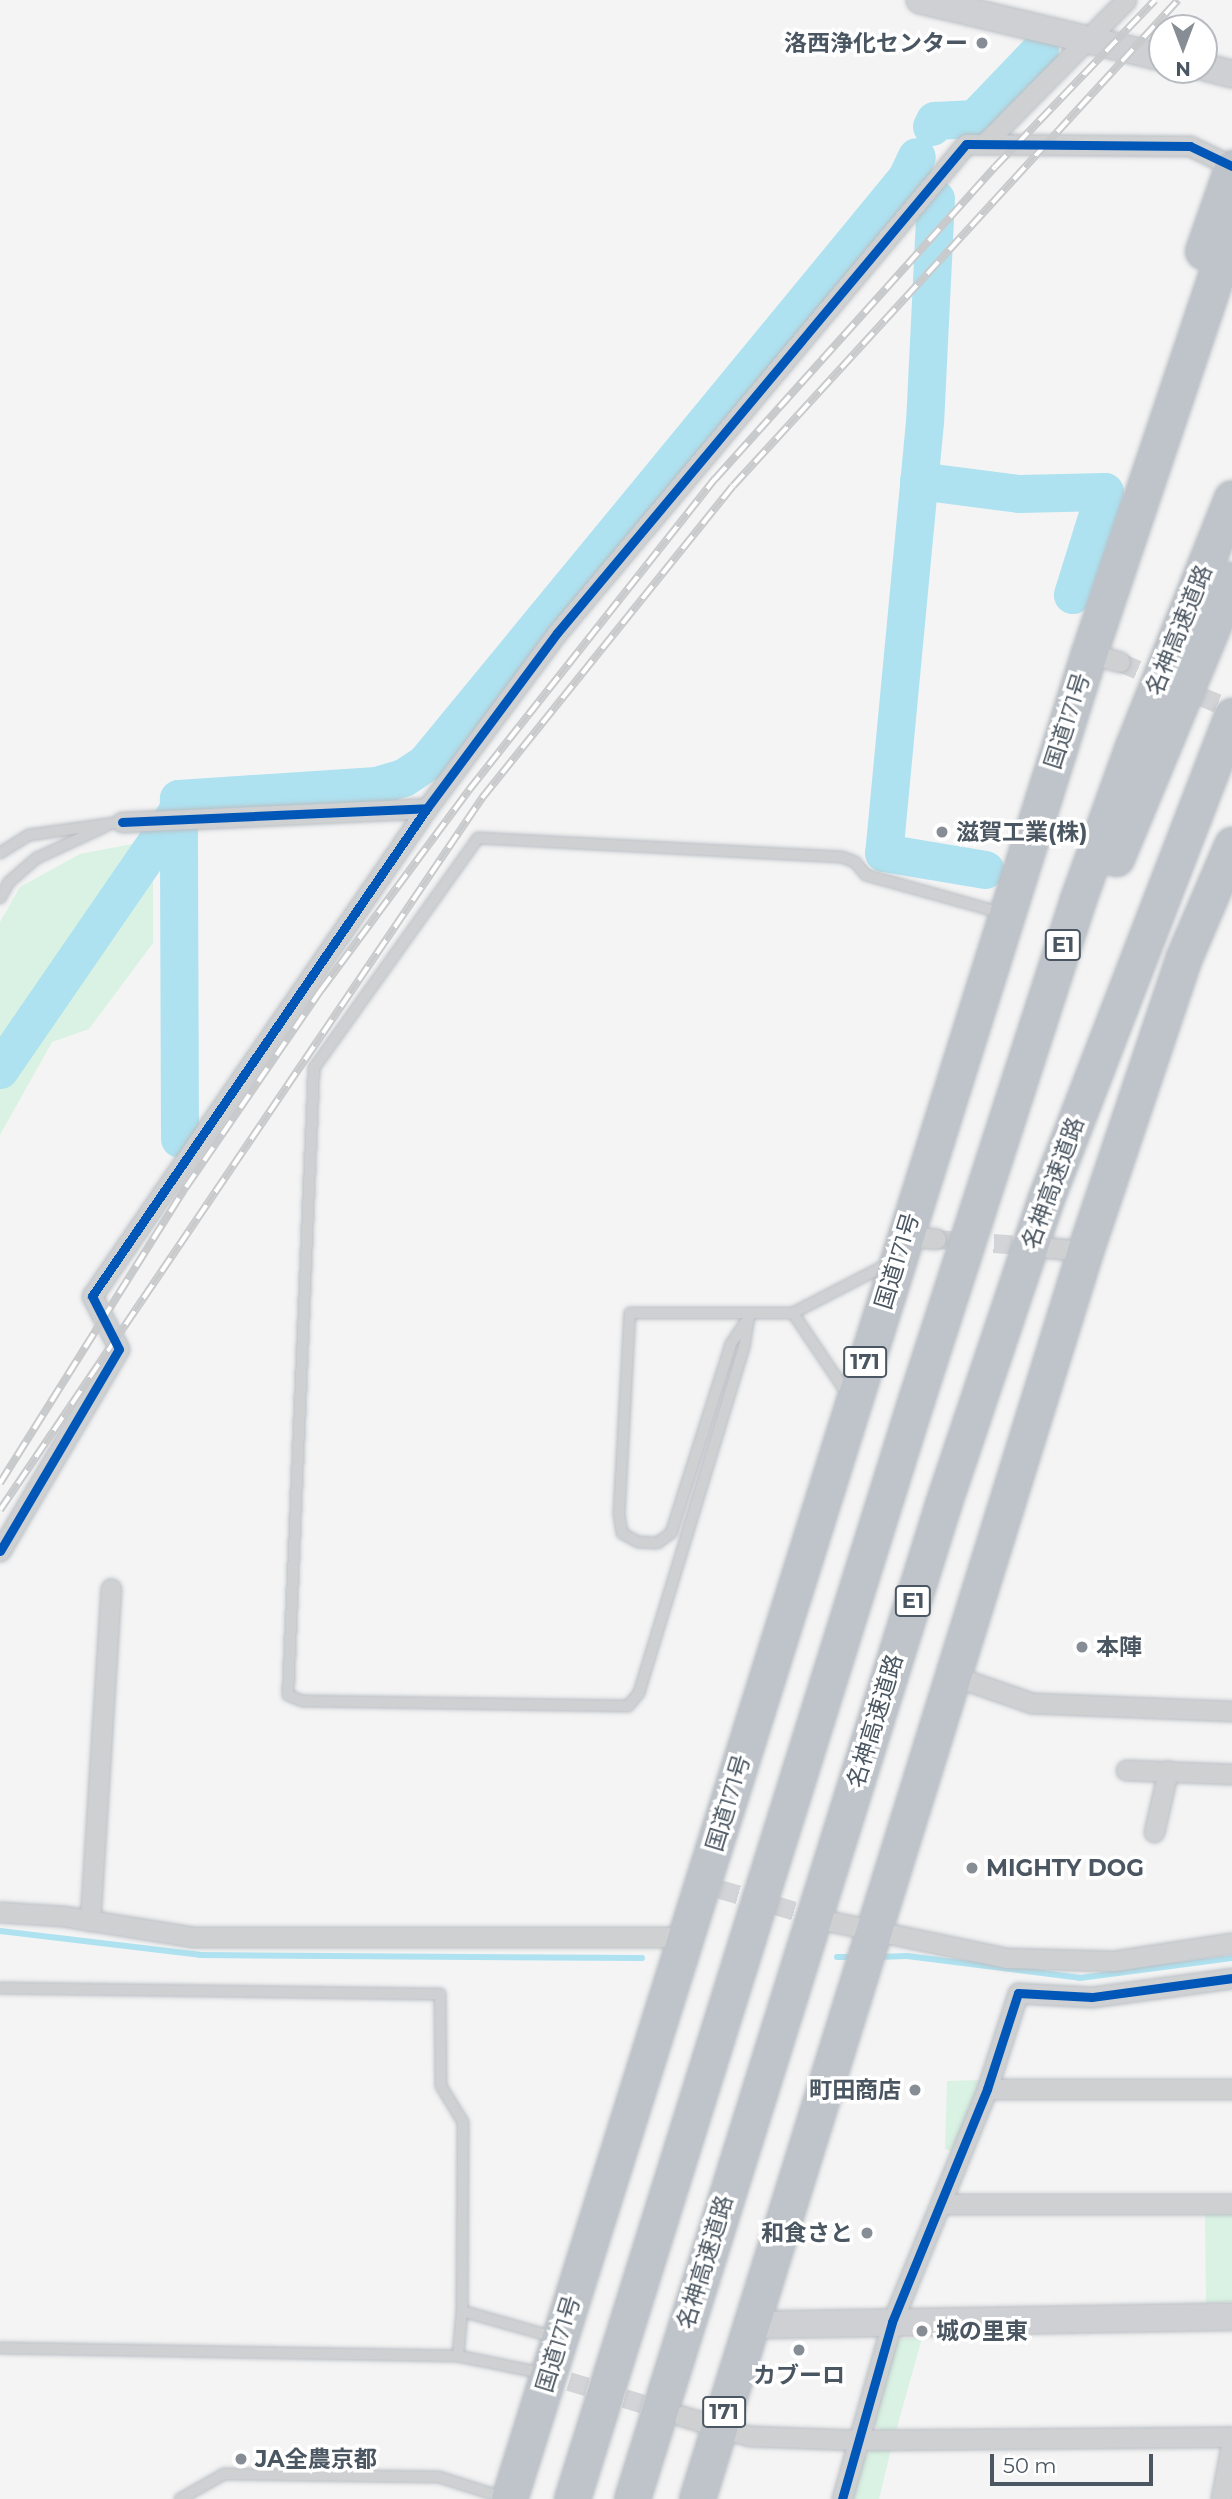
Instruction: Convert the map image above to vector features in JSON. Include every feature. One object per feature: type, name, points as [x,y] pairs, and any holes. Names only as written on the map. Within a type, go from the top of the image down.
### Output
[{"type":"highway","points":[[1164,424],[1168,367],[1232,167]]},
{"type":"highway","name":"国道171号","points":[[509,2499],[559,2377],[560,2339],[684,1937],[711,1886],[852,1402],[913,1245],[990,910],[1104,657],[1164,424],[1232,228]]},
{"type":"highway","name":"名神高速道路","points":[[572,2499],[916,1400],[1078,899],[1137,736],[1232,498]]},
{"type":"highway","name":"名神高速道路","points":[[916,1400],[1008,1129],[1232,580]]},
{"type":"highway","name":"名神高速道路","points":[[632,2499],[960,1453],[1051,1186],[1232,716]]},
{"type":"highway","name":"171","points":[[697,2499],[1085,1251],[1184,957],[1232,845]]},
{"type":"street","points":[[920,0],[980,7],[1085,39],[1148,54]]},
{"type":"street","points":[[984,144],[1126,0]]},
{"type":"street","points":[[0,1551],[119,1349],[92,1296],[427,808],[557,633],[695,464],[966,144],[1190,146],[1232,167]]},
{"type":"street","points":[[114,824],[427,808]]},
{"type":"street","points":[[1040,1247],[1085,1251]]},
{"type":"street","points":[[90,1921],[111,1589]]},
{"type":"street","points":[[954,1676],[1032,1703],[1232,1711]]},
{"type":"street","points":[[1126,1770],[1232,1774]]},
{"type":"street","points":[[1154,1832],[1168,1772]]},
{"type":"street","points":[[0,1912],[90,1921],[192,1937],[684,1937]]},
{"type":"street","points":[[829,1921],[1006,1958],[1114,1961],[1232,1943]]},
{"type":"street","points":[[842,2499],[892,2322],[987,2089],[1018,1993],[1092,1997],[1232,1978]]},
{"type":"street","points":[[987,2089],[1232,2089]]},
{"type":"street","points":[[941,2204],[1232,2204]]},
{"type":"street","points":[[753,2325],[1232,2318]]},
{"type":"street","points":[[682,2416],[749,2436],[857,2440],[1232,2439],[1221,2499]]},
{"type":"lane","points":[[0,853],[29,835],[114,824]]},
{"type":"lane","points":[[0,898],[9,882],[37,858],[114,824]]},
{"type":"lane","points":[[749,1316],[744,1347],[639,1693],[628,1706],[302,1701],[288,1695],[314,1068],[478,838],[842,857],[855,862],[866,875],[990,910]]},
{"type":"lane","points":[[749,1316],[731,1344],[671,1533],[657,1543],[638,1542],[622,1533],[619,1514],[630,1313],[749,1316],[793,1313],[913,1245]]},
{"type":"lane","points":[[793,1313],[852,1402]]},
{"type":"lane","points":[[0,1988],[440,1994],[441,2086],[463,2122],[462,2311],[458,2356]]},
{"type":"lane","points":[[462,2311],[560,2339]]},
{"type":"lane","points":[[0,2348],[458,2356],[559,2377]]},
{"type":"lane","points":[[180,2499],[224,2474],[439,2477],[509,2499]]},
{"type":"green space","points":[[153,840],[153,943],[89,1029],[52,1042],[0,1135],[0,922],[20,887],[80,854]]},
{"type":"green space","points":[[982,2080],[956,2152],[945,2149],[947,2081]]},
{"type":"green space","points":[[1205,2212],[1232,2212],[1232,2302],[1206,2303]]},
{"type":"green space","points":[[922,2338],[896,2431],[882,2431],[872,2424],[893,2344],[901,2339]]},
{"type":"green space","points":[[873,2449],[891,2449],[879,2499],[853,2499],[863,2459]]},
{"type":"waterway","points":[[932,127],[935,121],[975,119],[1040,51]]},
{"type":"waterway","points":[[180,1139],[179,799],[377,786],[404,778],[426,763],[907,178],[917,157]]},
{"type":"waterway","points":[[936,199],[925,422],[884,853],[986,870]]},
{"type":"waterway","points":[[919,481],[1019,494],[1105,492],[1073,595]]},
{"type":"waterway","points":[[0,1070],[178,811]]},
{"type":"waterway","points":[[0,1931],[200,1955],[642,1958]]},
{"type":"waterway","points":[[876,1957],[907,1956],[1080,1978],[1232,1958]]},
{"type":"waterway","points":[[837,1957],[855,1957]]},
{"type":"tunnel","points":[[1120,662],[1232,709]]},
{"type":"tunnel","points":[[936,1239],[1035,1246]]},
{"type":"tunnel","points":[[720,1889],[820,1918]]},
{"type":"tunnel","points":[[569,2381],[667,2411]]},
{"type":"railway","points":[[0,1483],[186,1187],[321,990],[469,790],[715,479],[995,167],[1155,0]]},
{"type":"railway","points":[[0,1510],[482,798],[733,486],[1178,0]]},
{"type":"cycle path","points":[[122,822],[427,808],[557,633],[966,144],[1190,146],[1232,166]]},
{"type":"cycle path","points":[[0,1551],[119,1349],[92,1296],[427,808]]},
{"type":"cycle path","points":[[842,2499],[892,2322],[987,2089],[1018,1993],[1092,1997],[1232,1978]]},
{"type":"place","name":"洛西浄化センター","points":[[982,43]]},
{"type":"place","name":"滋賀工業(株)","points":[[942,832]]},
{"type":"place","name":"本陣","points":[[1082,1647]]},
{"type":"place","name":"MIGHTY DOG","points":[[972,1868]]},
{"type":"place","name":"町田商店","points":[[915,2090]]},
{"type":"place","name":"和食さと","points":[[867,2233]]},
{"type":"place","name":"城の里東","points":[[922,2331]]},
{"type":"place","name":"カブーロ","points":[[799,2350]]},
{"type":"place","name":"JA全農京都","points":[[241,2459]]}]
